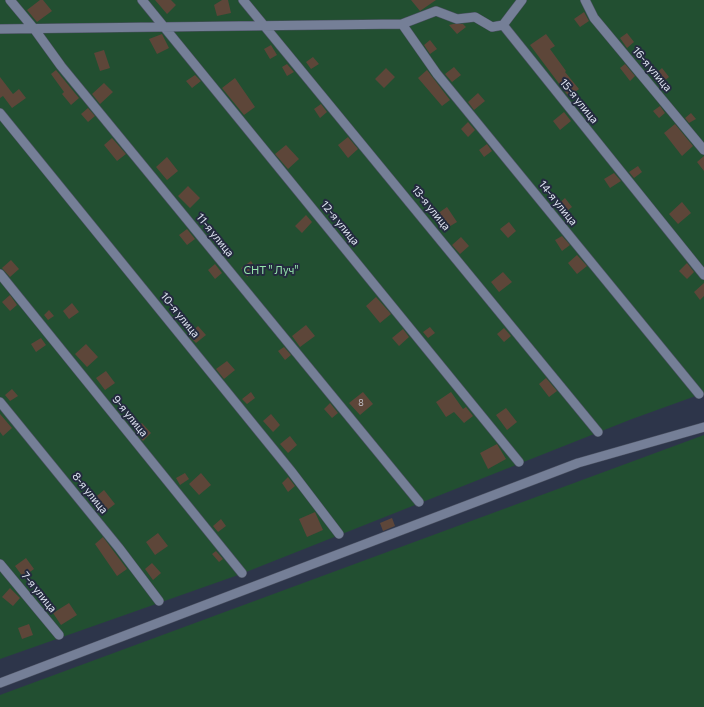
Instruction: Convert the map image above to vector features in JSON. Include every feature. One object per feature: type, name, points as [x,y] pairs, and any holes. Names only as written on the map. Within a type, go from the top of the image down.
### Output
[{"type":"street","name":"11-я улица","points":[[10,0],[35,30],[61,66],[419,502]]},
{"type":"street","name":"12-я улица","points":[[142,0],[519,462]]},
{"type":"street","name":"13-я улица","points":[[243,0],[266,26],[598,432]]},
{"type":"street","points":[[0,29],[35,30],[402,24],[436,11],[457,19],[475,18],[492,27],[502,25],[522,0]]},
{"type":"street","name":"16-я улица","points":[[585,0],[594,18],[704,150]]},
{"type":"street","name":"14-я улица","points":[[402,24],[437,74],[699,394]]},
{"type":"street","name":"15-я улица","points":[[502,25],[704,275]]},
{"type":"street","name":"10-я улица","points":[[0,113],[292,471],[339,534]]},
{"type":"street","name":"9-я улица","points":[[0,274],[242,573]]},
{"type":"street","name":"8-я улица","points":[[0,402],[119,548],[159,601]]},
{"type":"street","points":[[0,683],[578,463],[704,427]]},
{"type":"street","name":"7-я улица","points":[[0,564],[59,635]]},
{"type":"green space","name":"СНТ \" Луч\"","points":[[0,0],[704,0],[704,393],[632,419],[241,574],[0,659]]},
{"type":"green space","points":[[704,435],[704,707],[0,707],[0,695]]},
{"type":"building","points":[[40,0],[43,0],[52,11],[37,22],[27,10]]},
{"type":"building","points":[[155,0],[171,0],[176,5],[167,14]]},
{"type":"building","points":[[222,0],[228,0],[231,13],[217,16],[214,5]]},
{"type":"building","points":[[411,0],[436,0],[420,11]]},
{"type":"building","points":[[584,12],[589,21],[580,27],[574,19]]},
{"type":"building","points":[[463,24],[466,27],[457,34],[449,25]]},
{"type":"building","points":[[627,33],[634,42],[627,48],[620,38]]},
{"type":"building","points":[[162,34],[169,48],[157,54],[149,39]]},
{"type":"building","points":[[546,34],[555,46],[550,49],[566,71],[565,72],[579,89],[569,97],[530,45]]},
{"type":"building","points":[[430,40],[437,49],[430,54],[424,45]]},
{"type":"building","points":[[271,45],[277,55],[270,59],[264,49]]},
{"type":"building","points":[[104,50],[110,68],[100,71],[94,53]]},
{"type":"building","points":[[313,57],[319,64],[311,69],[306,62]]},
{"type":"building","points":[[287,64],[294,72],[287,76],[282,67]]},
{"type":"building","points":[[625,64],[635,76],[630,81],[620,68]]},
{"type":"building","points":[[454,67],[461,75],[452,82],[445,74]]},
{"type":"building","points":[[386,68],[395,77],[384,88],[375,79]]},
{"type":"building","points":[[662,68],[669,77],[659,85],[652,77]]},
{"type":"building","points":[[56,70],[79,98],[71,105],[62,94],[64,92],[51,74]]},
{"type":"building","points":[[427,70],[450,100],[442,106],[418,78]]},
{"type":"building","points":[[195,75],[201,81],[192,88],[186,81]]},
{"type":"building","points":[[0,77],[13,94],[19,89],[26,98],[12,108],[3,96],[0,98]]},
{"type":"building","points":[[235,78],[255,107],[244,115],[222,88]]},
{"type":"building","points":[[104,83],[113,92],[100,104],[92,94]]},
{"type":"building","points":[[478,93],[485,101],[474,110],[468,102]]},
{"type":"building","points":[[321,104],[327,112],[320,118],[314,109]]},
{"type":"building","points":[[660,106],[665,113],[659,118],[653,111]]},
{"type":"building","points":[[88,108],[95,116],[88,122],[81,114]]},
{"type":"building","points":[[564,112],[571,121],[560,130],[553,121]]},
{"type":"building","points":[[691,113],[696,119],[689,123],[685,118]]},
{"type":"building","points":[[468,122],[475,130],[468,137],[461,129]]},
{"type":"building","points":[[675,124],[693,146],[682,156],[664,133]]},
{"type":"building","points":[[348,137],[358,149],[348,158],[338,145]]},
{"type":"building","points":[[112,138],[126,154],[117,161],[104,145]]},
{"type":"building","points":[[487,144],[492,151],[484,157],[479,150]]},
{"type":"building","points":[[286,145],[299,159],[288,169],[275,154]]},
{"type":"building","points":[[704,156],[704,171],[697,162]]},
{"type":"building","points":[[167,157],[178,171],[167,180],[156,167]]},
{"type":"building","points":[[638,166],[642,172],[634,178],[629,172]]},
{"type":"building","points":[[614,173],[621,181],[610,188],[604,179]]},
{"type":"building","points":[[188,186],[200,198],[190,208],[178,196]]},
{"type":"building","points":[[565,198],[572,207],[562,215],[555,207]]},
{"type":"building","points":[[682,202],[691,213],[678,224],[669,214]]},
{"type":"building","points":[[447,207],[457,222],[447,228],[437,214]]},
{"type":"building","points":[[306,215],[312,222],[302,233],[295,226]]},
{"type":"building","points":[[509,222],[516,231],[508,238],[500,229]]},
{"type":"building","points":[[187,229],[195,239],[187,245],[179,235]]},
{"type":"building","points":[[562,236],[570,245],[562,251],[555,240]]},
{"type":"building","points":[[461,237],[469,246],[460,254],[452,245]]},
{"type":"building","points":[[577,255],[587,266],[577,274],[568,263]]},
{"type":"building","points":[[11,260],[19,269],[10,277],[2,268]]},
{"type":"building","points":[[251,261],[257,270],[247,277],[241,268]]},
{"type":"building","points":[[687,263],[694,272],[687,279],[679,271]]},
{"type":"building","points":[[215,264],[222,273],[215,279],[208,270]]},
{"type":"building","points":[[503,272],[512,282],[499,292],[491,282]]},
{"type":"building","points":[[704,283],[704,296],[700,300],[694,292]]},
{"type":"building","points":[[10,295],[17,305],[10,311],[2,302]]},
{"type":"building","points":[[376,297],[391,314],[380,323],[366,306]]},
{"type":"building","points":[[72,303],[79,312],[69,319],[63,311]]},
{"type":"building","points":[[49,310],[54,316],[48,320],[44,315]]},
{"type":"building","points":[[306,325],[315,336],[300,347],[292,336]]},
{"type":"building","points":[[198,326],[206,335],[196,343],[188,335]]},
{"type":"building","points":[[430,327],[435,333],[428,338],[423,332]]},
{"type":"building","points":[[504,328],[511,336],[504,342],[497,334]]},
{"type":"building","points":[[403,329],[409,337],[399,346],[392,338]]},
{"type":"building","points":[[41,338],[46,345],[36,352],[31,344]]},
{"type":"building","points":[[86,344],[98,357],[87,367],[75,354]]},
{"type":"building","points":[[284,347],[291,355],[285,360],[278,351]]},
{"type":"building","points":[[227,361],[235,370],[224,379],[216,369]]},
{"type":"building","points":[[106,371],[115,383],[105,390],[96,378]]},
{"type":"building","points":[[546,378],[557,391],[549,397],[539,384]]},
{"type":"building","points":[[12,389],[18,396],[10,401],[5,395]]},
{"type":"building","points":[[251,392],[255,398],[247,404],[242,399]]},
{"type":"building","points":[[363,392],[373,404],[360,415],[349,403]]},
{"type":"building","points":[[451,392],[463,409],[466,407],[473,416],[464,423],[454,412],[446,417],[436,402]]},
{"type":"building","points":[[330,403],[338,413],[332,418],[324,409]]},
{"type":"building","points":[[506,408],[517,422],[507,430],[496,415]]},
{"type":"building","points":[[0,414],[12,428],[3,436],[0,432]]},
{"type":"building","points":[[271,414],[280,425],[273,432],[263,421]]},
{"type":"building","points":[[142,423],[151,433],[143,441],[134,430]]},
{"type":"building","points":[[290,436],[297,445],[288,453],[280,444]]},
{"type":"building","points":[[497,444],[506,459],[488,469],[480,453]]},
{"type":"building","points":[[185,473],[189,479],[180,485],[176,478]]},
{"type":"building","points":[[201,473],[211,485],[199,495],[189,484]]},
{"type":"building","points":[[288,477],[295,486],[288,492],[282,483]]},
{"type":"building","points":[[104,490],[115,504],[102,514],[92,500]]},
{"type":"building","points":[[315,512],[323,530],[307,537],[299,519]]},
{"type":"building","points":[[392,518],[395,526],[383,531],[380,523]]},
{"type":"building","points":[[221,519],[226,526],[218,532],[213,526]]},
{"type":"building","points":[[158,533],[168,546],[155,555],[146,542]]},
{"type":"building","points":[[103,537],[127,569],[117,576],[95,544]]},
{"type":"building","points":[[216,551],[223,559],[219,562],[212,554]]},
{"type":"building","points":[[26,558],[34,569],[23,577],[15,566]]},
{"type":"building","points":[[152,563],[161,573],[153,580],[145,569]]},
{"type":"building","points":[[10,588],[20,598],[13,606],[2,597]]},
{"type":"building","points":[[69,603],[77,615],[61,625],[53,613]]},
{"type":"building","points":[[29,624],[33,635],[22,639],[18,628]]}]
